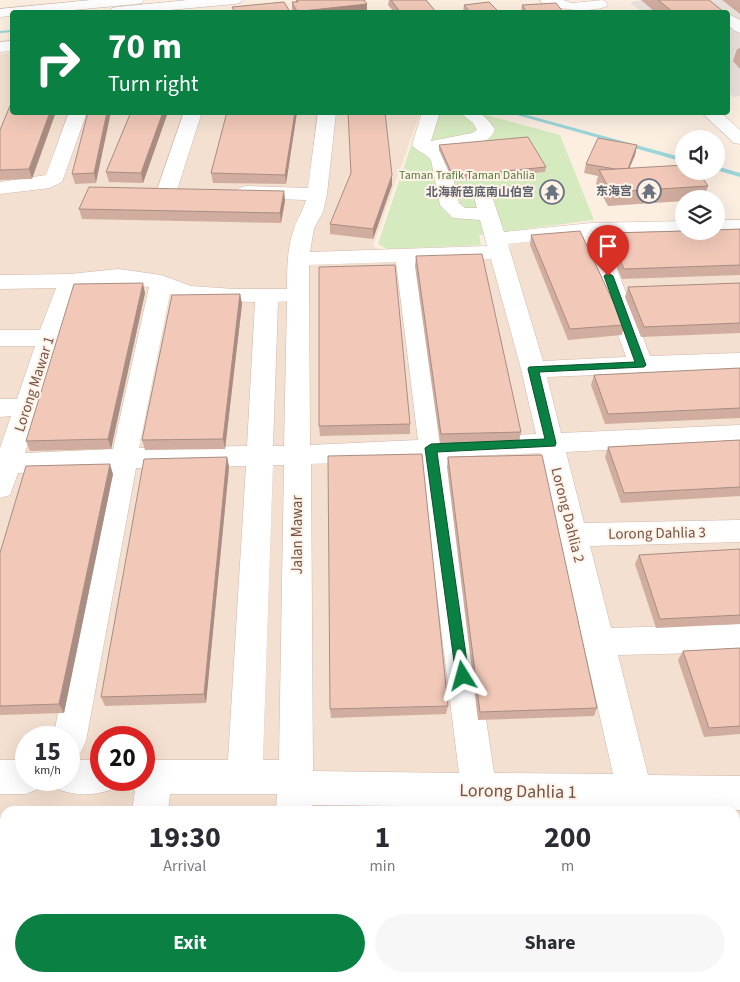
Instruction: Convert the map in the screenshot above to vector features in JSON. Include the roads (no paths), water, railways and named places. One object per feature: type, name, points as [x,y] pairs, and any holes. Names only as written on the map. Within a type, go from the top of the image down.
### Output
[{"type":"street","points":[[39,10],[137,0]]},
{"type":"street","points":[[124,10],[236,0]]},
{"type":"street","points":[[547,0],[571,7],[602,5]]},
{"type":"street","points":[[730,22],[738,37]]},
{"type":"street","points":[[0,188],[50,182],[56,178],[77,115]]},
{"type":"street","points":[[167,190],[192,115]]},
{"type":"street","name":"Jalan Mawar","points":[[295,792],[298,259],[304,228],[313,212],[317,194],[326,115]]},
{"type":"street","points":[[430,115],[422,145],[435,152]]},
{"type":"street","points":[[472,115],[479,119],[486,129],[485,133],[477,138],[434,147],[440,160],[450,205],[460,214],[488,214]]},
{"type":"street","points":[[712,115],[740,139]]},
{"type":"street","points":[[223,192],[317,194]]},
{"type":"street","name":"Lorong Dahlia 2","points":[[483,194],[533,369],[635,792]]},
{"type":"street","points":[[725,226],[740,226]]},
{"type":"street","points":[[298,259],[406,255],[497,246],[591,229],[675,227]]},
{"type":"street","points":[[591,229],[624,291],[641,365]]},
{"type":"street","points":[[406,255],[479,790]]},
{"type":"street","points":[[0,282],[70,281],[118,276],[161,282],[187,293],[267,296],[298,295]]},
{"type":"street","name":"Lorong Mawar 1","points":[[4,476],[49,338],[70,281]]},
{"type":"street","points":[[72,726],[124,458],[161,282]]},
{"type":"street","points":[[245,777],[267,296]]},
{"type":"street","points":[[0,338],[49,338]]},
{"type":"street","points":[[533,369],[740,361]]},
{"type":"street","points":[[0,408],[26,407]]},
{"type":"street","points":[[4,476],[124,458],[297,455],[740,434]]},
{"type":"street","name":"Lorong Dahlia 3","points":[[573,535],[740,531]]},
{"type":"street","points":[[599,642],[740,638]]},
{"type":"street","points":[[0,777],[15,777]]},
{"type":"street","name":"Lorong Dahlia 1","points":[[155,777],[245,777],[295,792],[479,790],[740,794]]},
{"type":"street","points":[[149,791],[150,806]]},
{"type":"waterway","points":[[0,32],[10,31]]},
{"type":"waterway","points":[[519,115],[675,158]]},
{"type":"waterway","points":[[725,171],[740,175]]},
{"type":"place","name":"东海宫","points":[[649,191]]},
{"type":"place","name":"北海新芭底南山伯宫","points":[[552,192]]},
{"type":"park label","name":"Taman Trafik Taman Dahlia","points":[[467,175]]}]
